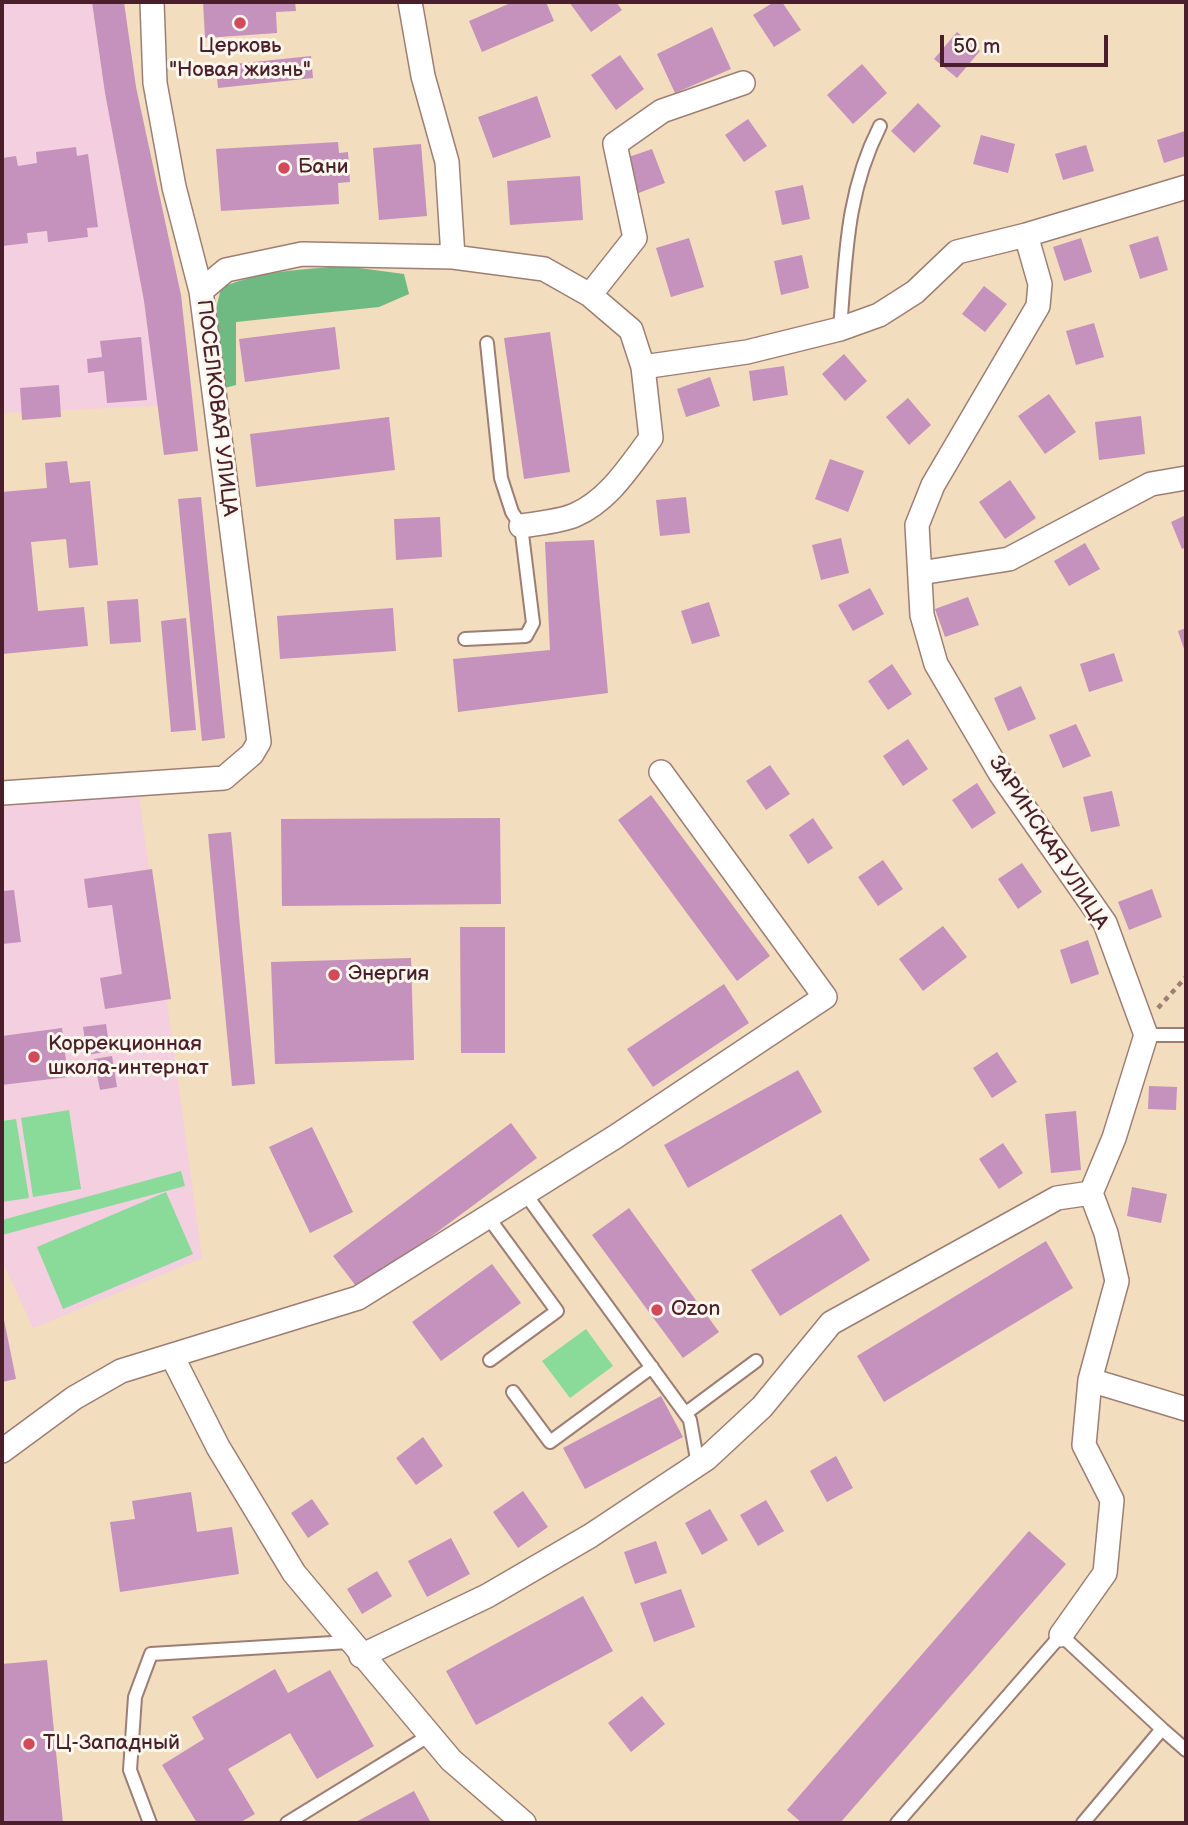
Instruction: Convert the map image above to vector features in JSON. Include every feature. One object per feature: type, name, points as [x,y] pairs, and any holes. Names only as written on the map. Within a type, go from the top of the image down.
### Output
[{"type":"street","points":[[152,2],[155,83],[174,187],[201,290]]},
{"type":"street","points":[[410,2],[424,76],[447,162],[453,257]]},
{"type":"street","points":[[590,295],[635,239],[615,144],[662,111],[743,83]]},
{"type":"street","points":[[643,367],[747,352],[840,329],[879,315],[915,292],[957,252],[1026,235],[1186,187]]},
{"type":"street","name":"ЗАРИНСКАЯ УЛИЦА","points":[[1026,235],[1040,284],[1038,306],[933,485],[917,525],[922,614],[936,664],[1000,773],[1105,923],[1144,1030]]},
{"type":"street","name":"ПОСЕЛКОВАЯ УЛИЦА","points":[[2,793],[224,778],[253,754],[259,742],[201,290],[226,270],[302,254],[453,257],[544,269],[590,295],[631,330],[643,367],[651,438],[614,486],[593,505],[573,516],[521,526]]},
{"type":"street","points":[[920,573],[1009,559],[1152,484],[1186,478]]},
{"type":"street","points":[[2,1451],[74,1398],[121,1371],[358,1298],[615,1137],[825,997],[661,772]]},
{"type":"street","points":[[1061,1635],[1105,1573],[1112,1500],[1084,1445],[1090,1380],[1117,1281],[1106,1233],[1091,1193],[1114,1138],[1144,1030]]},
{"type":"street","points":[[355,1649],[486,1596],[590,1536],[698,1465],[762,1406],[831,1322],[1058,1198],[1091,1193]]},
{"type":"street","points":[[172,1356],[218,1447],[293,1573],[451,1760],[524,1823]]},
{"type":"street","points":[[1090,1380],[1186,1409]]},
{"type":"lane","points":[[840,329],[849,216],[864,159],[880,126]]},
{"type":"lane","points":[[465,639],[526,636],[533,623],[521,526],[512,512],[501,478],[487,343]]},
{"type":"lane","points":[[1144,1030],[1186,1035]]},
{"type":"lane","points":[[524,1192],[686,1413],[690,1420],[698,1465]]},
{"type":"lane","points":[[488,1217],[557,1311],[490,1360]]},
{"type":"lane","points":[[686,1413],[757,1361]]},
{"type":"lane","points":[[513,1392],[550,1442],[652,1367]]},
{"type":"lane","points":[[897,1823],[1061,1635],[1186,1749]]},
{"type":"lane","points":[[150,1823],[130,1770],[135,1698],[151,1654],[355,1649]]},
{"type":"lane","points":[[1083,1823],[1162,1729]]},
{"type":"lane","points":[[287,1823],[430,1735]]},
{"type":"path","points":[[1144,1030],[1186,977]]},
{"type":"shaded area","points":[[2,2],[92,2],[105,93],[144,301],[158,406],[2,413]]},
{"type":"shaded area","points":[[139,796],[202,1258],[33,1328],[2,1260],[2,806]]},
{"type":"green space","points":[[344,266],[404,274],[409,294],[379,307],[236,322],[236,385],[221,389],[211,330],[221,288],[266,274]]},
{"type":"green space","points":[[69,1110],[81,1189],[33,1197],[21,1118]]},
{"type":"green space","points":[[16,1119],[29,1198],[2,1202],[2,1121]]},
{"type":"green space","points":[[181,1171],[185,1186],[2,1235],[2,1220]]},
{"type":"green space","points":[[166,1192],[193,1254],[63,1309],[37,1247]]},
{"type":"green space","points":[[586,1329],[613,1366],[570,1398],[542,1361]]},
{"type":"building","points":[[92,2],[124,2],[136,87],[181,295],[198,451],[164,455],[144,301],[105,93]]},
{"type":"building","name":"Церковь \"Новая жизнь\"","points":[[203,2],[295,2],[296,11],[276,12],[277,33],[205,38]]},
{"type":"building","points":[[513,2],[546,2],[554,21],[482,52],[469,21]]},
{"type":"building","points":[[569,2],[616,2],[622,10],[591,32]]},
{"type":"building","points":[[774,2],[782,2],[801,30],[774,47],[753,15]]},
{"type":"building","points":[[712,27],[731,69],[675,93],[657,54]]},
{"type":"building","points":[[957,32],[980,51],[957,78],[934,59]]},
{"type":"building","points":[[620,55],[644,89],[616,110],[591,75]]},
{"type":"building","points":[[311,56],[313,78],[218,88],[216,66]]},
{"type":"building","points":[[862,64],[887,93],[853,124],[827,95]]},
{"type":"building","points":[[537,96],[551,137],[493,158],[478,117]]},
{"type":"building","points":[[918,103],[941,126],[914,153],[891,131]]},
{"type":"building","points":[[748,119],[767,146],[744,162],[725,135]]},
{"type":"building","points":[[1185,131],[1186,156],[1164,163],[1157,140]]},
{"type":"building","points":[[981,135],[1015,144],[1008,173],[973,164]]},
{"type":"building","name":"Бани","points":[[338,142],[339,153],[348,152],[350,182],[338,183],[339,204],[221,211],[216,149]]},
{"type":"building","points":[[421,144],[427,216],[379,220],[373,148]]},
{"type":"building","points":[[1086,145],[1094,171],[1063,180],[1055,154]]},
{"type":"building","points":[[76,147],[77,156],[88,154],[98,227],[87,228],[88,237],[48,242],[47,231],[27,233],[28,243],[2,246],[2,158],[16,156],[18,166],[37,163],[36,152]]},
{"type":"building","points":[[652,149],[665,183],[636,194],[623,159]]},
{"type":"building","points":[[580,176],[583,220],[510,225],[507,181]]},
{"type":"building","points":[[803,185],[810,219],[782,225],[775,191]]},
{"type":"building","points":[[1158,236],[1168,270],[1140,279],[1129,245]]},
{"type":"building","points":[[689,238],[704,287],[671,297],[656,248]]},
{"type":"building","points":[[1081,238],[1092,272],[1064,281],[1053,247]]},
{"type":"building","points":[[802,255],[809,288],[781,295],[774,261]]},
{"type":"building","points":[[984,286],[1007,304],[985,332],[962,314]]},
{"type":"building","points":[[1094,323],[1104,357],[1076,365],[1066,331]]},
{"type":"building","points":[[335,327],[340,369],[245,382],[239,339]]},
{"type":"building","points":[[550,332],[570,472],[524,479],[504,338]]},
{"type":"building","points":[[141,337],[147,400],[107,403],[104,371],[88,373],[87,359],[102,357],[100,341]]},
{"type":"building","points":[[844,354],[867,381],[845,401],[822,374]]},
{"type":"building","points":[[784,366],[788,395],[753,401],[749,371]]},
{"type":"building","points":[[710,377],[720,406],[686,417],[677,389]]},
{"type":"building","points":[[59,385],[61,417],[22,420],[20,388]]},
{"type":"building","points":[[1049,394],[1076,432],[1045,454],[1018,416]]},
{"type":"building","points":[[908,398],[931,425],[909,445],[886,417]]},
{"type":"building","points":[[1141,416],[1145,454],[1099,460],[1095,422]]},
{"type":"building","points":[[389,417],[395,470],[256,487],[250,434]]},
{"type":"building","points":[[830,459],[864,471],[848,512],[815,499]]},
{"type":"building","points":[[67,461],[70,483],[90,481],[98,565],[69,568],[66,539],[31,542],[38,611],[84,607],[88,646],[2,654],[2,492],[47,488],[45,463]]},
{"type":"building","points":[[1010,480],[1036,518],[1005,539],[979,502]]},
{"type":"building","points":[[201,497],[225,738],[202,741],[178,499]]},
{"type":"building","points":[[686,497],[690,533],[660,536],[656,500]]},
{"type":"building","points":[[1186,515],[1186,547],[1182,549],[1171,522]]},
{"type":"building","points":[[440,517],[442,557],[396,560],[394,519]]},
{"type":"building","points":[[841,538],[849,573],[821,580],[812,545]]},
{"type":"building","points":[[594,540],[608,693],[458,712],[453,659],[550,650],[545,542]]},
{"type":"building","points":[[1085,543],[1100,569],[1069,586],[1054,561]]},
{"type":"building","points":[[870,588],[884,614],[853,631],[838,605]]},
{"type":"building","points":[[968,597],[979,625],[945,637],[935,609]]},
{"type":"building","points":[[138,599],[141,642],[110,644],[107,601]]},
{"type":"building","points":[[709,602],[720,636],[692,644],[681,611]]},
{"type":"building","points":[[393,608],[396,651],[280,659],[277,616]]},
{"type":"building","points":[[186,618],[196,730],[171,732],[161,621]]},
{"type":"building","points":[[1186,628],[1186,655],[1178,631]]},
{"type":"building","points":[[1114,653],[1123,681],[1089,692],[1080,664]]},
{"type":"building","points":[[892,664],[912,694],[888,710],[868,681]]},
{"type":"building","points":[[1021,686],[1036,719],[1008,731],[994,698]]},
{"type":"building","points":[[1076,724],[1091,756],[1063,768],[1049,735]]},
{"type":"building","points":[[908,739],[928,769],[903,786],[883,756]]},
{"type":"building","points":[[770,765],[790,794],[766,810],[746,781]]},
{"type":"building","points":[[977,783],[996,813],[972,829],[952,800]]},
{"type":"building","points":[[1112,791],[1120,826],[1091,832],[1083,797]]},
{"type":"building","points":[[651,795],[770,956],[737,981],[618,820]]},
{"type":"building","points":[[500,818],[501,904],[282,906],[281,819]]},
{"type":"building","points":[[813,818],[833,848],[808,864],[789,835]]},
{"type":"building","points":[[231,832],[255,1084],[232,1086],[208,834]]},
{"type":"building","points":[[883,860],[903,889],[878,906],[858,877]]},
{"type":"building","points":[[1022,863],[1042,892],[1018,909],[998,879]]},
{"type":"building","points":[[152,869],[171,999],[105,1009],[100,978],[122,974],[112,905],[88,908],[84,879]]},
{"type":"building","points":[[1152,889],[1162,917],[1129,930],[1118,902]]},
{"type":"building","points":[[14,890],[21,942],[2,944],[2,891]]},
{"type":"building","points":[[943,926],[967,957],[923,991],[899,959]]},
{"type":"building","points":[[460,927],[505,927],[505,1053],[461,1053]]},
{"type":"building","points":[[1088,940],[1099,974],[1071,984],[1060,950]]},
{"type":"building","points":[[411,958],[414,1060],[275,1064],[271,962]]},
{"type":"building","points":[[724,984],[749,1023],[653,1087],[627,1049]]},
{"type":"building","points":[[106,1024],[110,1051],[87,1055],[83,1027]]},
{"type":"building","name":"Коррекционная школа-интернат","points":[[62,1028],[68,1077],[2,1085],[2,1036]]},
{"type":"building","points":[[997,1052],[1017,1082],[992,1098],[973,1068]]},
{"type":"building","points":[[112,1056],[117,1087],[100,1090],[94,1059]]},
{"type":"building","points":[[798,1070],[822,1112],[688,1188],[664,1145]]},
{"type":"building","points":[[1149,1086],[1177,1087],[1176,1110],[1148,1109]]},
{"type":"building","points":[[1076,1111],[1081,1170],[1051,1173],[1045,1114]]},
{"type":"building","points":[[511,1123],[537,1158],[359,1290],[333,1256]]},
{"type":"building","points":[[312,1127],[353,1212],[310,1233],[269,1147]]},
{"type":"building","points":[[1003,1143],[1023,1173],[999,1189],[979,1159]]},
{"type":"building","points":[[1132,1187],[1167,1194],[1161,1223],[1127,1216]]},
{"type":"building","points":[[629,1208],[719,1332],[683,1358],[592,1235]]},
{"type":"building","points":[[841,1214],[870,1260],[780,1316],[751,1270]]},
{"type":"building","points":[[1046,1241],[1073,1288],[884,1402],[857,1356]]},
{"type":"building","points":[[492,1264],[521,1303],[441,1361],[412,1322]]},
{"type":"building","points":[[2,1310],[16,1379],[2,1382]]},
{"type":"building","points":[[661,1396],[683,1437],[585,1489],[563,1448]]},
{"type":"building","points":[[423,1437],[443,1466],[416,1485],[396,1458]]},
{"type":"building","points":[[836,1456],[853,1488],[827,1502],[810,1471]]},
{"type":"building","points":[[523,1491],[548,1527],[518,1548],[493,1512]]},
{"type":"building","points":[[191,1492],[197,1532],[232,1527],[239,1574],[120,1592],[110,1522],[135,1519],[132,1501]]},
{"type":"building","points":[[312,1499],[329,1524],[308,1538],[291,1513]]},
{"type":"building","points":[[766,1500],[784,1531],[758,1546],[740,1515]]},
{"type":"building","points":[[710,1509],[728,1540],[702,1555],[685,1523]]},
{"type":"building","points":[[1029,1531],[1066,1564],[840,1823],[802,1823],[787,1810]]},
{"type":"building","points":[[451,1538],[470,1574],[427,1597],[408,1561]]},
{"type":"building","points":[[656,1541],[667,1573],[635,1584],[624,1552]]},
{"type":"building","points":[[377,1571],[392,1596],[362,1614],[347,1589]]},
{"type":"building","points":[[681,1589],[695,1627],[654,1642],[640,1603]]},
{"type":"building","points":[[583,1596],[613,1651],[476,1725],[446,1671]]},
{"type":"building","name":"ТЦ-Западный","points":[[47,1660],[63,1823],[2,1823],[2,1664]]},
{"type":"building","points":[[275,1669],[288,1693],[330,1670],[374,1746],[317,1779],[290,1733],[228,1769],[255,1814],[239,1823],[197,1823],[162,1765],[204,1739],[192,1717]]},
{"type":"building","points":[[642,1696],[665,1724],[631,1752],[608,1723]]},
{"type":"building","points":[[414,1791],[431,1823],[354,1823]]},
{"type":"place","name":"Церковь \"Новая жизнь\"","points":[[240,23]]},
{"type":"place","name":"Бани","points":[[284,168]]},
{"type":"place","name":"Энергия","points":[[334,975]]},
{"type":"place","name":"Коррекционная школа-интернат","points":[[34,1057]]},
{"type":"place","name":"Ozon","points":[[657,1310]]},
{"type":"place","name":"ТЦ-Западный","points":[[29,1744]]}]
